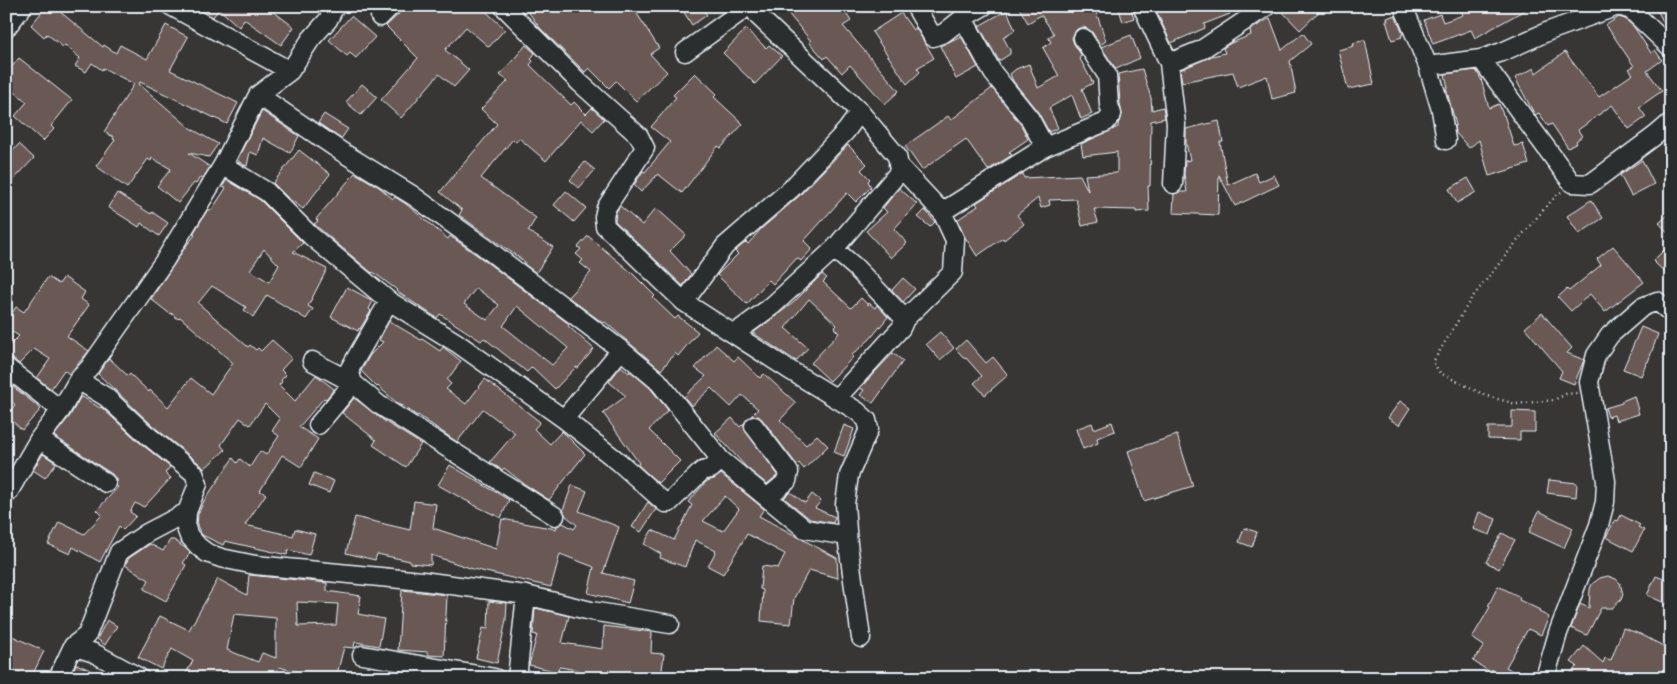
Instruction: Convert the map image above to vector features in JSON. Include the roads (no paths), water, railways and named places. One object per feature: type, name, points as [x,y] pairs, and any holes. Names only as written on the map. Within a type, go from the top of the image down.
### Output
[{"type":"street","points":[[6,28],[23,6]]},
{"type":"street","points":[[171,6],[290,71]]},
{"type":"street","points":[[8,493],[39,439],[60,410],[78,380],[90,367],[165,260],[223,165],[258,95],[290,71],[311,39],[328,20],[335,6]]},
{"type":"street","points":[[685,52],[746,6]]},
{"type":"street","points":[[734,334],[772,306],[834,249],[900,171],[897,156],[860,112],[758,16],[753,6]]},
{"type":"street","points":[[915,6],[933,37],[944,33],[963,18],[984,6]]},
{"type":"street","points":[[1142,6],[1169,63],[1176,124],[1173,184]]},
{"type":"street","points":[[1169,63],[1201,50],[1267,6]]},
{"type":"street","points":[[1403,6],[1428,66],[1441,110],[1446,140]]},
{"type":"street","points":[[1428,66],[1481,59],[1502,52],[1549,31],[1618,6],[1631,10],[1671,48]]},
{"type":"street","points":[[506,7],[580,83],[639,136],[645,148],[606,208],[605,226],[684,302],[836,399],[857,410],[866,420],[868,429],[849,475],[845,504],[847,536],[861,638]]},
{"type":"street","points":[[963,18],[993,73],[1030,119],[1045,147]]},
{"type":"street","points":[[942,212],[1045,147],[1106,122],[1112,114],[1109,105],[1106,74],[1083,38]]},
{"type":"street","points":[[1481,59],[1572,183],[1590,184],[1671,122]]},
{"type":"street","points":[[258,95],[342,152],[420,201],[621,350],[658,381],[721,460],[805,529],[847,536]]},
{"type":"street","points":[[684,302],[725,246],[791,189],[846,131],[860,112]]},
{"type":"street","points":[[223,165],[267,192],[311,236],[390,301],[457,343],[564,419],[619,462],[665,503],[669,503],[702,472],[711,469],[721,460]]},
{"type":"street","points":[[836,399],[901,328],[905,319],[953,272],[955,240],[942,212],[898,165]]},
{"type":"street","points":[[834,249],[855,266],[905,319]]},
{"type":"street","points":[[353,383],[349,370],[390,301]]},
{"type":"street","points":[[1545,678],[1558,633],[1599,525],[1605,502],[1606,482],[1589,382],[1596,354],[1610,335],[1642,307],[1657,302],[1671,313]]},
{"type":"street","points":[[564,419],[621,350]]},
{"type":"street","points":[[312,361],[353,383],[378,404],[555,516]]},
{"type":"street","points":[[6,367],[60,410]]},
{"type":"street","points":[[78,380],[106,397],[146,434],[194,473],[198,484],[188,512],[186,528],[189,536],[198,547],[207,553],[255,565],[412,580],[526,595],[591,611],[670,624]]},
{"type":"street","points":[[318,425],[353,383]]},
{"type":"street","points":[[754,426],[789,472],[787,481],[767,498]]},
{"type":"street","points":[[39,439],[106,483]]},
{"type":"street","points":[[58,678],[73,646],[87,635],[119,552],[147,533],[188,512]]},
{"type":"street","points":[[517,678],[526,595]]},
{"type":"street","points":[[73,646],[94,653],[140,678]]},
{"type":"street","points":[[362,655],[496,678]]}]
